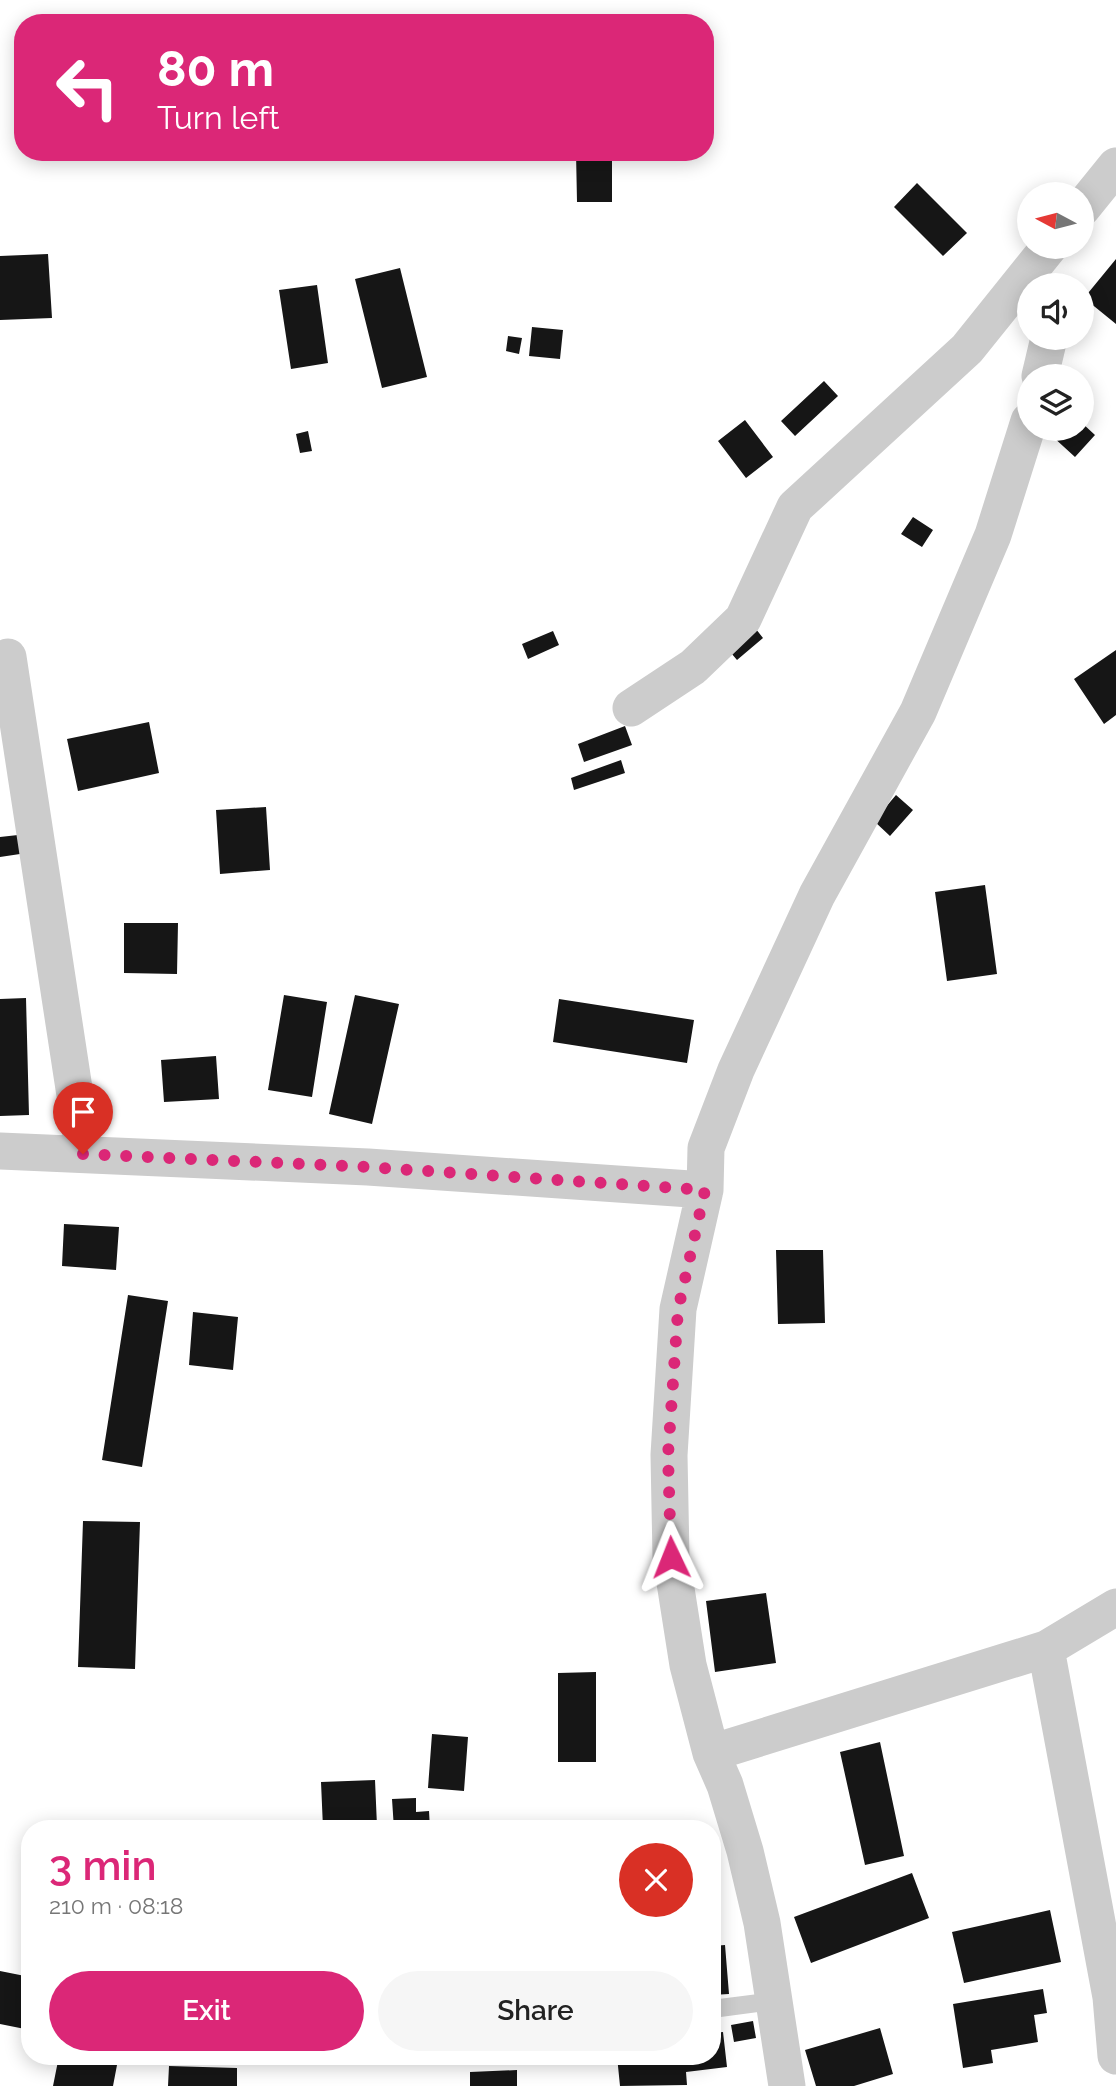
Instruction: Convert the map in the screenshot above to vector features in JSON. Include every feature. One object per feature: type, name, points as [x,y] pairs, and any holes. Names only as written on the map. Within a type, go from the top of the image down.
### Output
[{"type":"street","points":[[1094,193],[1116,166]]},
{"type":"street","points":[[631,708],[693,667],[743,619],[795,507],[967,349],[1040,259]]},
{"type":"street","points":[[787,2086],[762,1923],[745,1851],[725,1785],[711,1753],[688,1665],[671,1557],[668,1455],[678,1310],[705,1190],[706,1148],[736,1070],[817,895],[918,712],[993,535],[1023,441]]},
{"type":"street","points":[[8,657],[83,1154]]},
{"type":"street","points":[[0,1151],[368,1167],[705,1190]]},
{"type":"street","points":[[711,1753],[1046,1648],[1116,1607]]},
{"type":"street","points":[[1046,1648],[1104,1958],[1116,2056]]},
{"type":"lane","points":[[721,2009],[775,2001]]},
{"type":"building","points":[[576,161],[612,161],[612,202],[577,202]]},
{"type":"building","points":[[917,183],[967,233],[943,256],[894,207]]},
{"type":"building","points":[[48,254],[52,318],[0,320],[0,256]]},
{"type":"building","points":[[1116,259],[1116,324],[1094,306],[1094,286]]},
{"type":"building","points":[[400,268],[427,377],[382,388],[355,279]]},
{"type":"building","points":[[317,285],[328,363],[291,369],[279,290]]},
{"type":"building","points":[[532,327],[563,330],[560,359],[529,356]]},
{"type":"building","points":[[508,336],[522,338],[519,354],[506,351]]},
{"type":"building","points":[[824,381],[838,396],[795,436],[781,421]]},
{"type":"building","points":[[745,420],[773,457],[746,478],[718,441]]},
{"type":"building","points":[[308,431],[312,451],[300,453],[296,434]]},
{"type":"building","points":[[1057,441],[1090,441],[1075,457]]},
{"type":"building","points":[[913,517],[933,530],[922,547],[901,534]]},
{"type":"building","points":[[752,624],[763,638],[737,660],[726,647]]},
{"type":"building","points":[[553,631],[559,645],[528,659],[522,644]]},
{"type":"building","points":[[1116,650],[1116,715],[1104,724],[1074,679]]},
{"type":"building","points":[[149,722],[159,773],[78,791],[67,739]]},
{"type":"building","points":[[625,726],[632,745],[584,762],[578,744]]},
{"type":"building","points":[[621,760],[625,773],[574,790],[571,778]]},
{"type":"building","points":[[896,795],[913,810],[890,836],[874,821]]},
{"type":"building","points":[[266,807],[270,870],[220,874],[216,810]]},
{"type":"building","points":[[18,835],[20,854],[0,857],[0,837]]},
{"type":"building","points":[[985,885],[997,974],[947,981],[935,892]]},
{"type":"building","points":[[124,923],[178,923],[177,974],[124,973]]},
{"type":"building","points":[[284,995],[327,1002],[312,1097],[268,1090]]},
{"type":"building","points":[[355,995],[399,1004],[372,1124],[329,1114]]},
{"type":"building","points":[[26,998],[29,1115],[0,1116],[0,999]]},
{"type":"building","points":[[559,999],[694,1020],[687,1063],[553,1042]]},
{"type":"building","points":[[216,1056],[219,1099],[164,1102],[161,1060]]},
{"type":"building","points":[[64,1224],[119,1227],[116,1270],[62,1266]]},
{"type":"building","points":[[776,1250],[823,1250],[825,1323],[778,1324]]},
{"type":"building","points":[[128,1295],[168,1301],[142,1467],[102,1460]]},
{"type":"building","points":[[193,1312],[238,1317],[233,1370],[189,1365]]},
{"type":"building","points":[[83,1521],[140,1522],[135,1669],[78,1667]]},
{"type":"building","points":[[766,1593],[776,1663],[715,1672],[706,1601]]},
{"type":"building","points":[[596,1672],[596,1762],[558,1762],[558,1673]]},
{"type":"building","points":[[432,1734],[468,1737],[464,1791],[428,1788]]},
{"type":"building","points":[[880,1742],[904,1856],[865,1865],[840,1752]]},
{"type":"building","points":[[375,1780],[377,1820],[323,1820],[321,1782]]},
{"type":"building","points":[[416,1798],[416,1812],[429,1811],[430,1820],[393,1820],[392,1799]]},
{"type":"building","points":[[912,1873],[929,1918],[811,1963],[794,1917]]},
{"type":"building","points":[[1050,1910],[1061,1962],[964,1983],[952,1932]]},
{"type":"building","points":[[721,1945],[725,1945],[729,1994],[721,1994]]},
{"type":"building","points":[[0,1971],[21,1975],[21,2028],[0,2024]]},
{"type":"building","points":[[1043,1989],[1047,2013],[1034,2015],[1038,2042],[991,2050],[993,2063],[963,2068],[953,2004]]},
{"type":"building","points":[[753,2021],[756,2038],[734,2042],[731,2025]]},
{"type":"building","points":[[880,2028],[893,2074],[854,2086],[816,2086],[805,2050]]},
{"type":"building","points":[[721,2032],[727,2067],[686,2072],[687,2085],[620,2086],[618,2065],[721,2065]]},
{"type":"building","points":[[57,2065],[117,2065],[113,2086],[53,2086]]},
{"type":"building","points":[[169,2066],[237,2068],[237,2086],[168,2086]]},
{"type":"building","points":[[517,2070],[517,2086],[470,2086],[470,2072]]},
{"type":"route","points":[[83,1154],[368,1167],[705,1190],[678,1310],[668,1455],[671,1557]]}]
